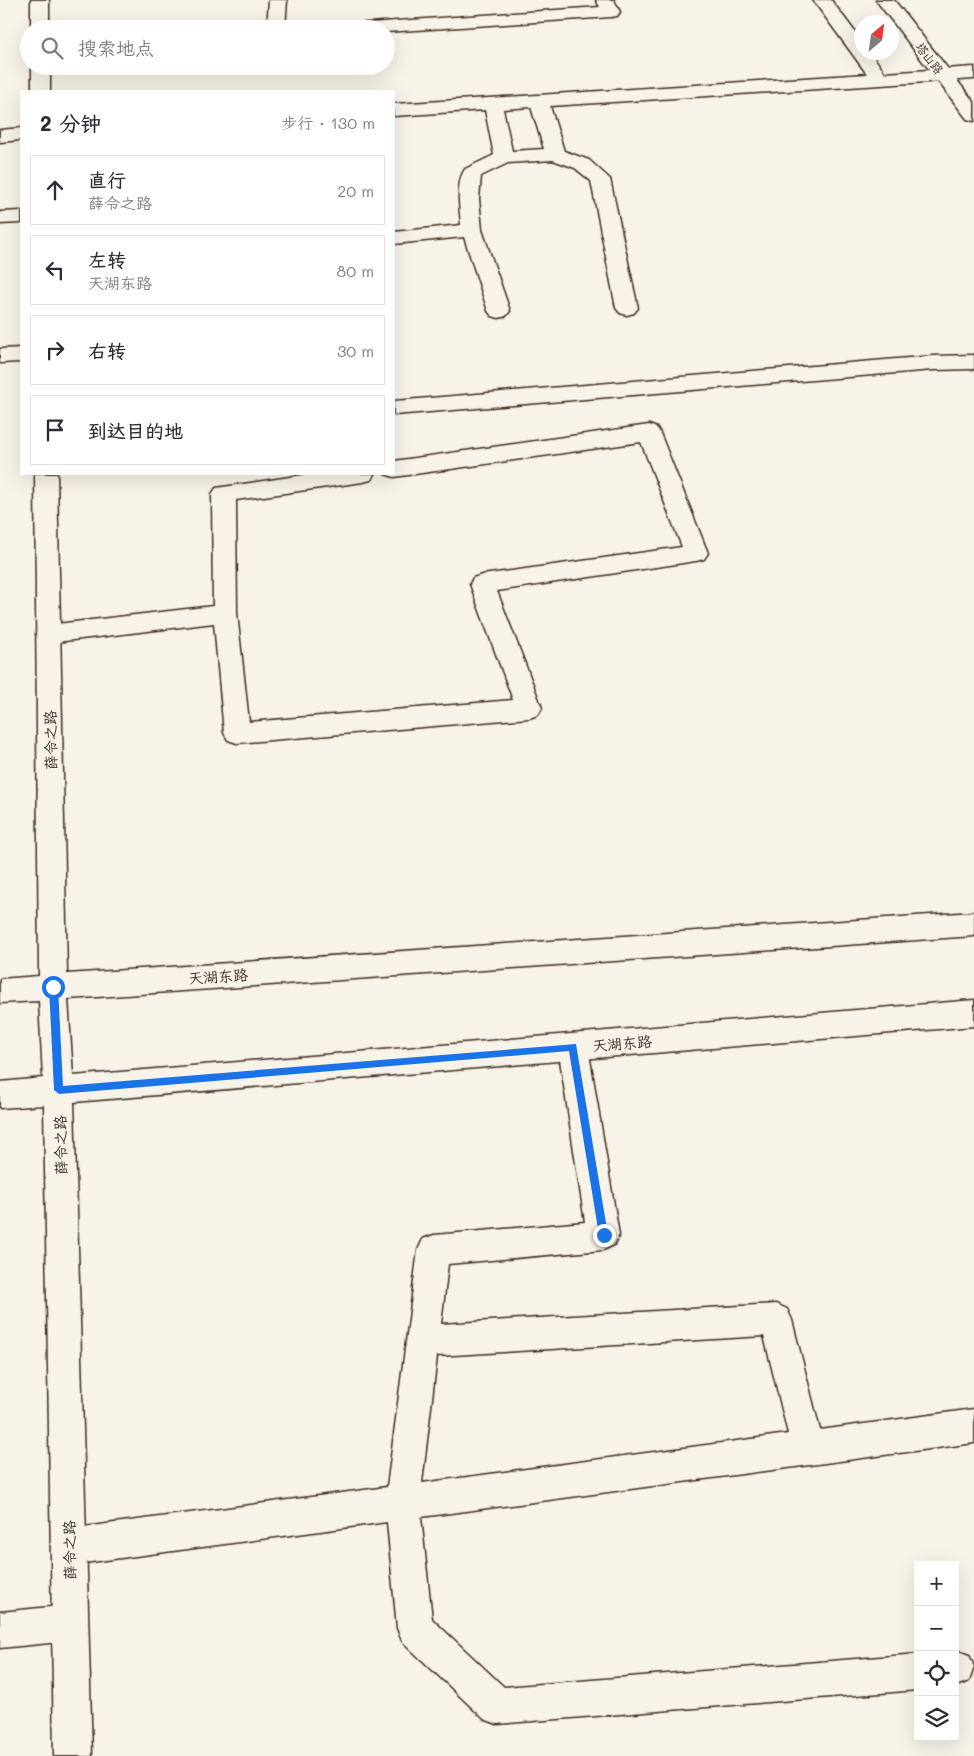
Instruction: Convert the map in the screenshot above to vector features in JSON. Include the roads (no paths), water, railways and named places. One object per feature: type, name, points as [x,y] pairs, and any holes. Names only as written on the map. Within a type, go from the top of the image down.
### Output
[{"type":"street","points":[[40,0],[40,20]]},
{"type":"street","points":[[277,20],[278,0]]},
{"type":"street","points":[[395,26],[611,12],[605,0]]},
{"type":"street","points":[[822,0],[880,79]]},
{"type":"street","name":"塔山路","points":[[885,0],[974,115]]},
{"type":"street","points":[[395,110],[974,73]]},
{"type":"street","points":[[41,75],[41,90]]},
{"type":"street","points":[[539,101],[555,154]]},
{"type":"street","points":[[493,104],[504,157]]},
{"type":"street","points":[[0,136],[20,134]]},
{"type":"street","points":[[499,311],[472,230],[469,199],[472,173],[504,157],[555,154],[582,164],[600,179],[627,308]]},
{"type":"street","points":[[0,218],[20,217]]},
{"type":"street","points":[[395,238],[472,230]]},
{"type":"street","points":[[0,356],[20,355]]},
{"type":"street","points":[[395,408],[933,363],[974,362]]},
{"type":"street","points":[[356,475],[224,494],[225,613],[238,734],[529,708],[482,584],[696,553],[649,433],[395,469]]},
{"type":"street","name":"薛令之路","points":[[46,475],[53,987],[59,1090],[73,1756]]},
{"type":"street","points":[[48,634],[225,613]]},
{"type":"street","name":"天湖东路","points":[[0,992],[974,924]]},
{"type":"street","name":"天湖东路","points":[[0,1095],[974,1013]]},
{"type":"street","points":[[573,1047],[604,1235],[434,1250],[402,1502],[415,1628],[497,1706],[914,1672]]},
{"type":"street","points":[[422,1341],[776,1320],[808,1448]]},
{"type":"street","points":[[68,1547],[974,1426]]},
{"type":"street","points":[[0,1630],[70,1623]]}]
